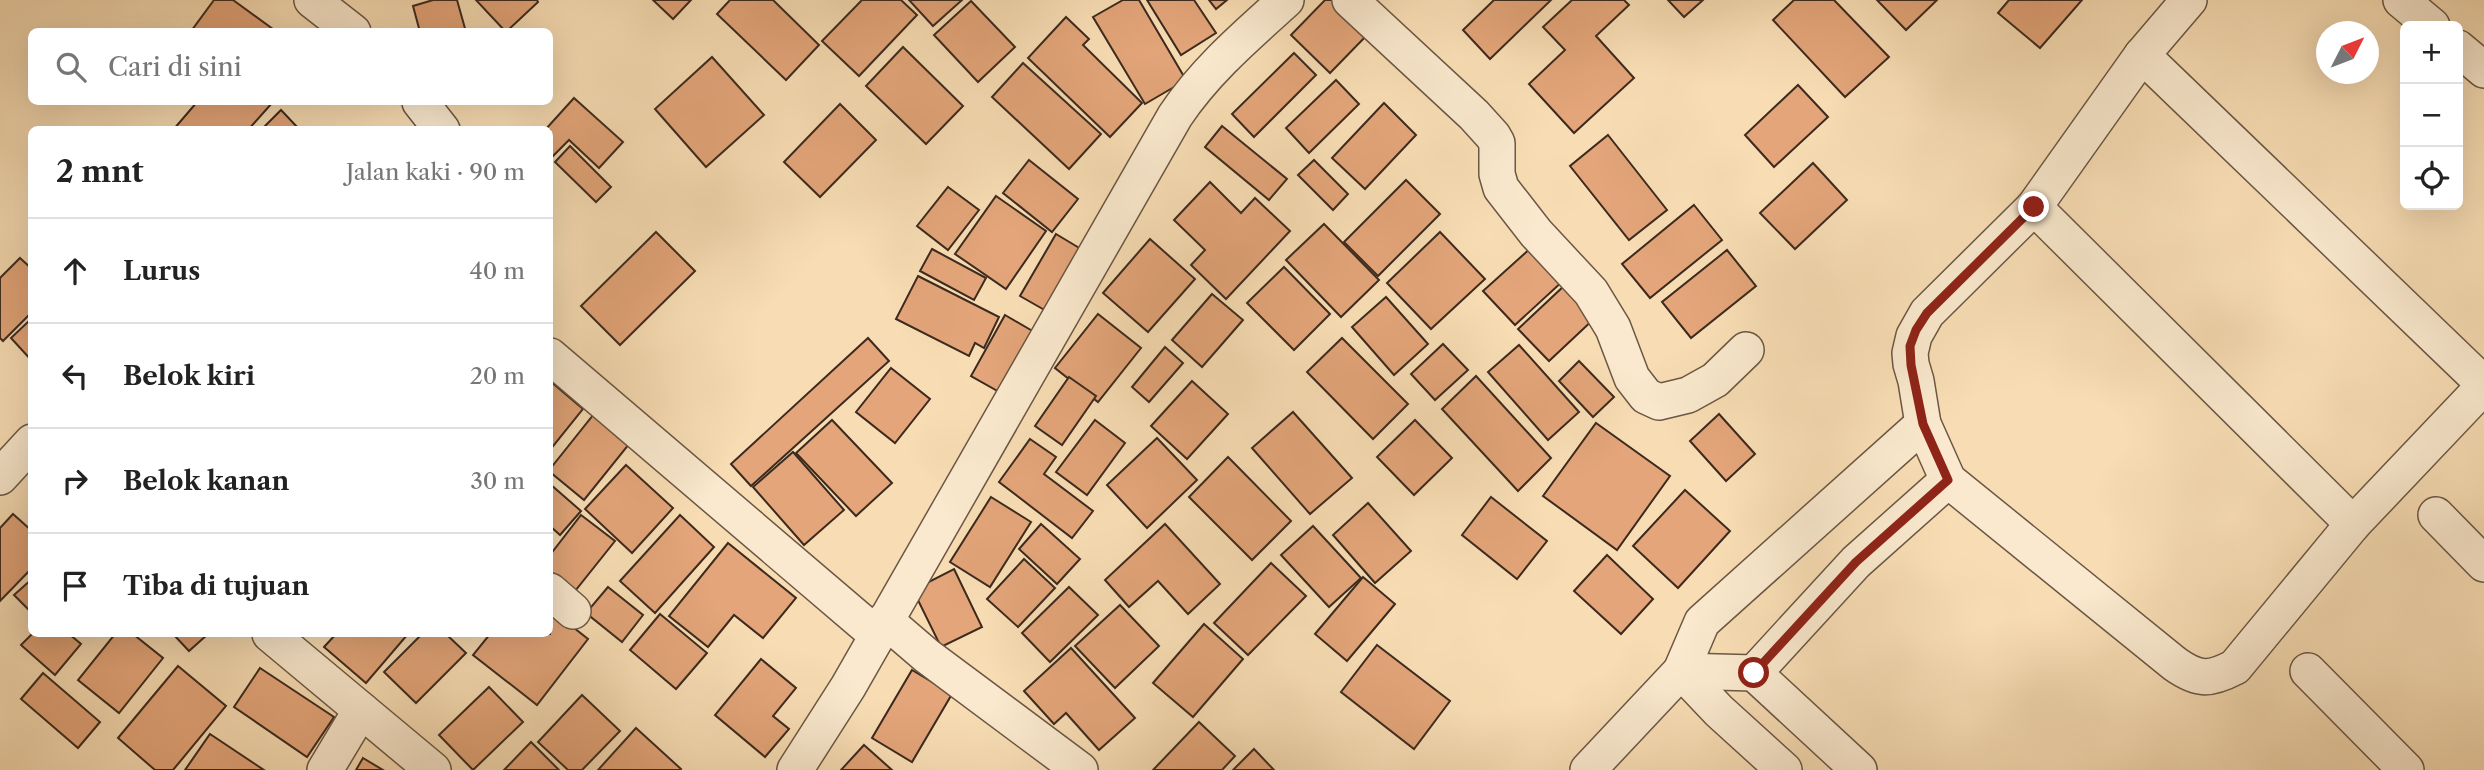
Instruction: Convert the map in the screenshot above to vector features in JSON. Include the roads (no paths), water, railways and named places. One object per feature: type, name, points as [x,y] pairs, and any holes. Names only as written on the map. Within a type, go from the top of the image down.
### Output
[{"type":"street","points":[[312,0],[348,28]]},
{"type":"street","points":[[795,770],[848,687],[1175,116],[1203,78],[1286,0]]},
{"type":"street","points":[[1350,0],[1474,115],[1493,136],[1497,143],[1497,174],[1501,188],[1536,233],[1591,292],[1613,328],[1632,378],[1646,396],[1659,402],[1688,395],[1715,380],[1746,349]]},
{"type":"street","points":[[2142,55],[2484,385],[2353,524],[2235,667],[2215,677],[2198,677],[2175,664],[1948,480],[1923,424],[1910,354],[1916,330],[1927,313],[2034,207],[2142,55],[2189,0]]},
{"type":"street","points":[[2401,0],[2426,21]]},
{"type":"street","points":[[2463,52],[2484,70]]},
{"type":"street","points":[[422,105],[439,126]]},
{"type":"street","points":[[2034,207],[2353,524]]},
{"type":"street","points":[[553,358],[881,628],[927,656],[1080,770]]},
{"type":"street","points":[[1588,770],[1681,671],[1702,622],[1923,424]]},
{"type":"street","points":[[0,477],[28,446]]},
{"type":"street","points":[[1754,673],[1856,562],[1948,480]]},
{"type":"street","points":[[2435,515],[2484,564]]},
{"type":"street","points":[[282,637],[361,710],[433,770]]},
{"type":"street","points":[[1681,671],[1754,673],[1859,770]]},
{"type":"street","points":[[1681,671],[1719,711],[1784,770]]},
{"type":"street","points":[[2308,671],[2406,770]]},
{"type":"street","points":[[326,770],[361,710]]}]
